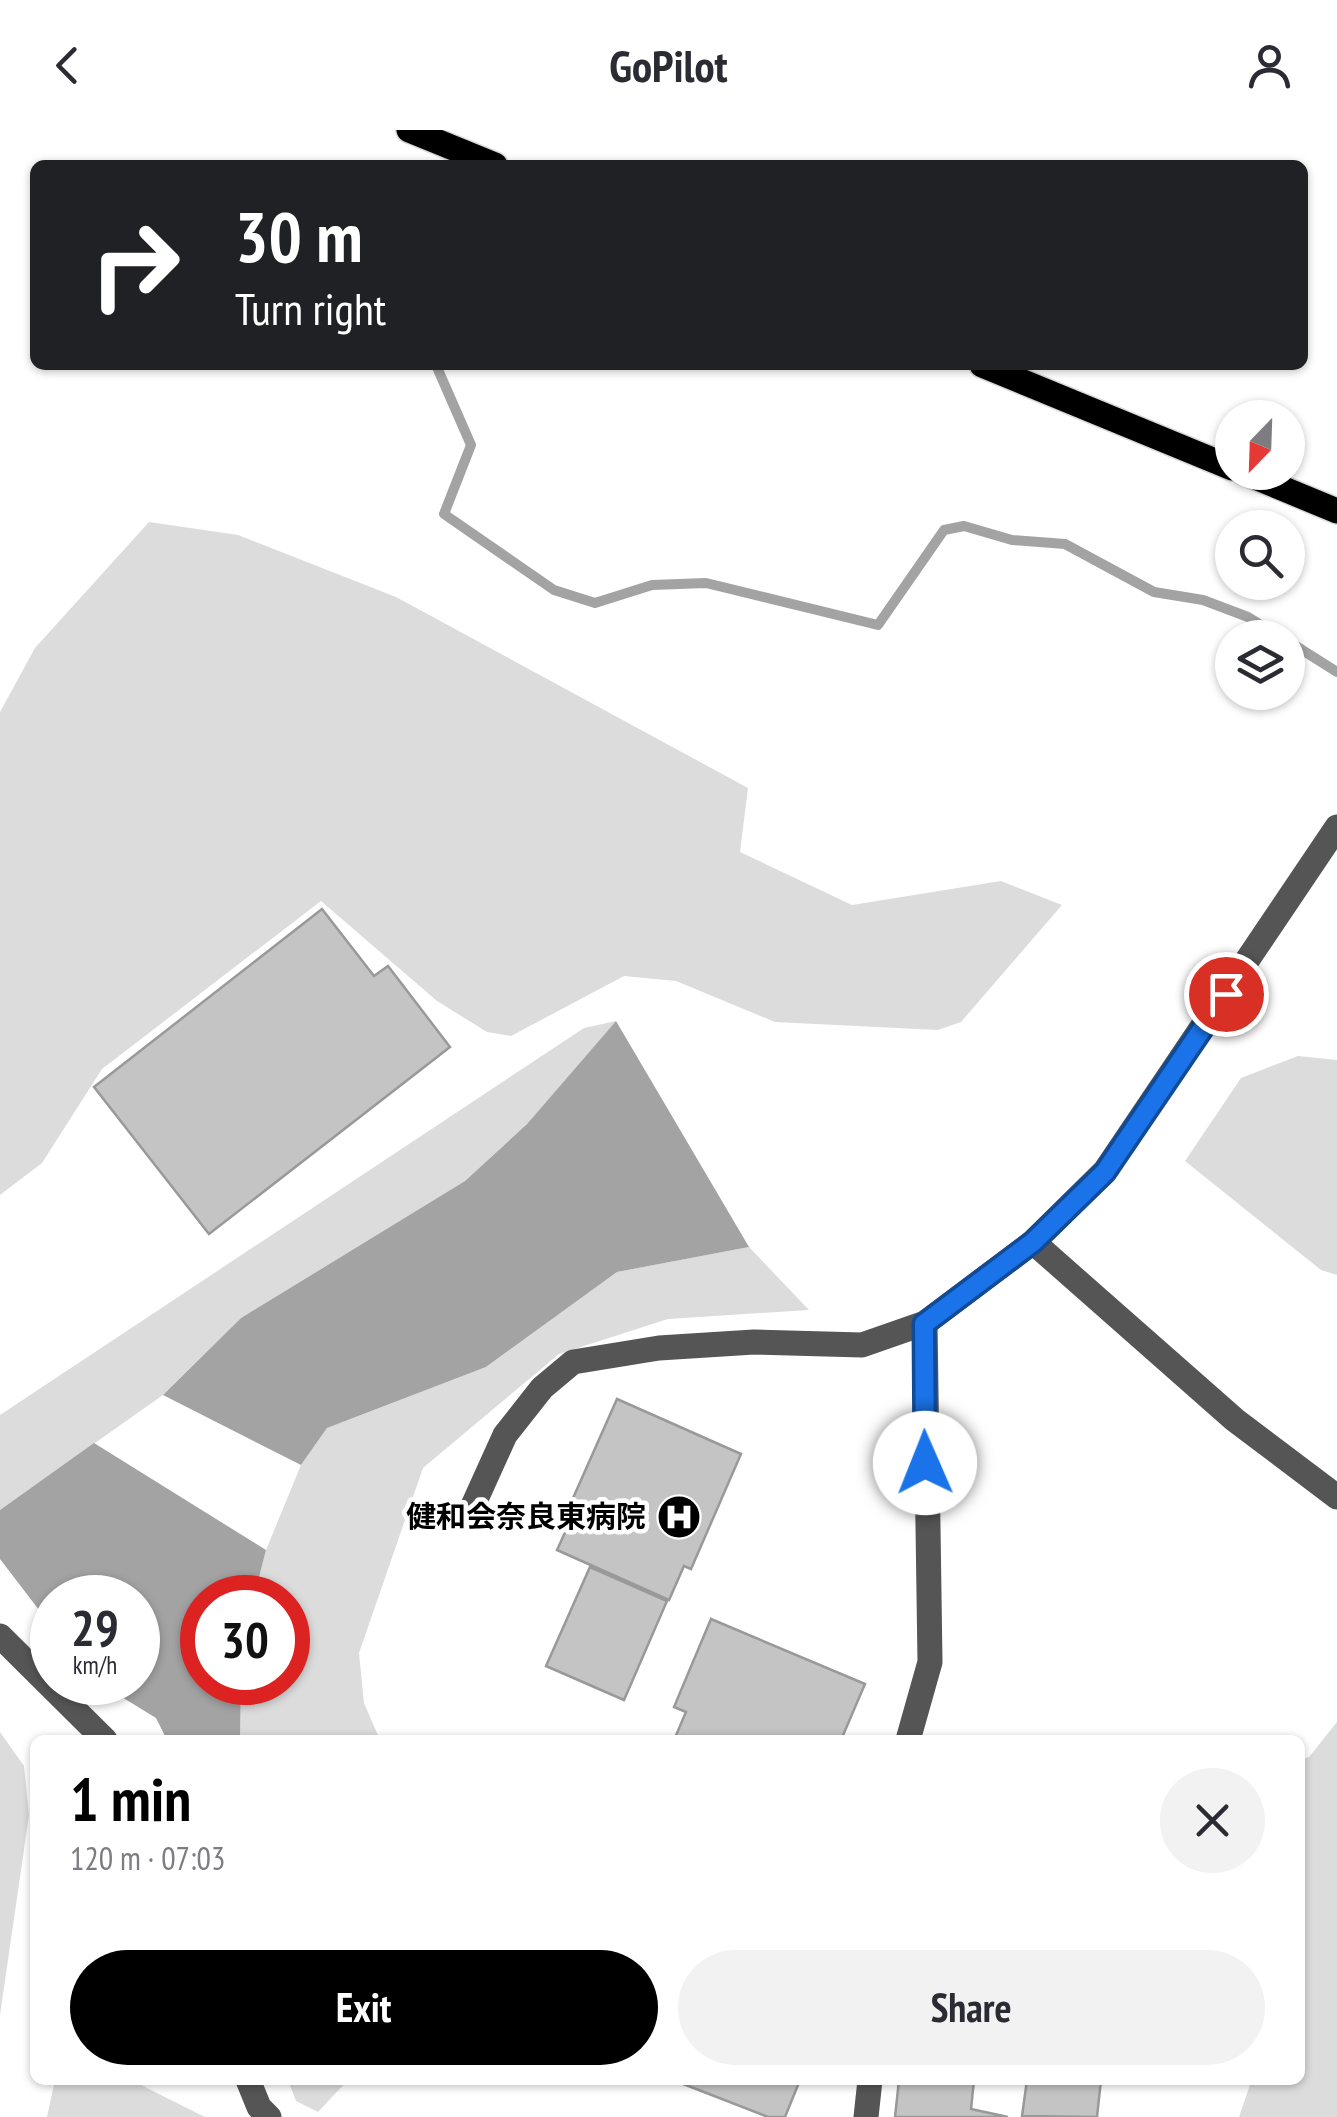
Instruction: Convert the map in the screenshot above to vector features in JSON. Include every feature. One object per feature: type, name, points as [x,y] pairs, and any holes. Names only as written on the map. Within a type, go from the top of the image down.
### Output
[{"type":"main road","points":[[409,130],[484,160]]},
{"type":"main road","points":[[994,370],[1215,461]]},
{"type":"main road","points":[[1286,490],[1337,511]]},
{"type":"street","points":[[467,1518],[506,1435],[542,1388],[573,1362],[659,1348],[754,1342],[862,1345],[924,1324],[1033,1242],[1105,1172],[1337,827]]},
{"type":"street","points":[[1033,1242],[1235,1420],[1337,1496]]},
{"type":"street","points":[[909,1735],[930,1662],[924,1324]]},
{"type":"street","points":[[0,1636],[100,1735]]},
{"type":"street","points":[[250,2085],[259,2107],[269,2117]]},
{"type":"street","points":[[866,2117],[869,2085]]},
{"type":"shaded area","points":[[149,522],[238,535],[396,597],[748,788],[740,852],[852,905],[1001,881],[1062,905],[961,1022],[938,1030],[775,1022],[676,981],[624,976],[511,1036],[487,1032],[437,1001],[321,901],[102,1069],[42,1163],[0,1195],[0,712],[35,648]]},
{"type":"shaded area","points":[[616,1021],[527,1124],[465,1181],[241,1318],[163,1395],[0,1510],[0,1415],[584,1028]]},
{"type":"shaded area","points":[[616,1021],[749,1247],[617,1272],[486,1367],[327,1428],[301,1465],[163,1395],[241,1318],[465,1181],[527,1124]]},
{"type":"shaded area","points":[[1298,1056],[1337,1060],[1337,1275],[1321,1270],[1185,1161],[1241,1078]]},
{"type":"shaded area","points":[[749,1247],[809,1310],[668,1319],[559,1354],[423,1468],[359,1653],[364,1703],[378,1735],[240,1735],[241,1705],[310,1705],[310,1575],[260,1575],[301,1465],[327,1428],[486,1367],[617,1272]]},
{"type":"shaded area","points":[[94,1443],[266,1550],[260,1575],[180,1575],[180,1705],[241,1705],[240,1735],[164,1735],[156,1718],[135,1705],[160,1705],[160,1575],[30,1575],[30,1598],[0,1559],[0,1510]]},
{"type":"shaded area","points":[[1337,1722],[1337,2117],[1239,2117],[1250,2085],[1305,2085],[1305,1758]]},
{"type":"shaded area","points":[[0,1732],[24,1766],[29,1815],[0,2015]]},
{"type":"shaded area","points":[[54,2085],[141,2085],[205,2117],[47,2117]]},
{"type":"shaded area","points":[[290,2085],[343,2085],[318,2112],[296,2101]]},
{"type":"building","points":[[322,909],[374,976],[388,966],[450,1047],[209,1234],[94,1087]]},
{"type":"building","points":[[617,1399],[741,1454],[691,1569],[684,1566],[669,1600],[557,1550],[572,1517],[566,1514]]},
{"type":"building","points":[[590,1567],[667,1601],[624,1700],[546,1666]]},
{"type":"building","points":[[711,1619],[865,1684],[843,1735],[676,1735],[686,1712],[674,1707]]},
{"type":"building","points":[[686,2085],[798,2085],[785,2117],[768,2117]]},
{"type":"building","points":[[898,2085],[973,2085],[971,2109],[1008,2117],[895,2117]]},
{"type":"building","points":[[1026,2085],[1100,2085],[1097,2117],[1022,2116]]},
{"type":"waterway","points":[[438,370],[471,445],[444,514],[554,590],[595,603],[652,585],[706,583],[878,625],[944,530],[964,526],[1012,540],[1065,544],[1154,592],[1203,600],[1253,620]]},
{"type":"waterway","points":[[1305,652],[1337,672]]},
{"type":"place","name":"健和会奈良東病院","points":[[679,1517]]},
{"type":"route","points":[[925,1463],[924,1324],[1033,1242],[1105,1172],[1226,994]]}]
